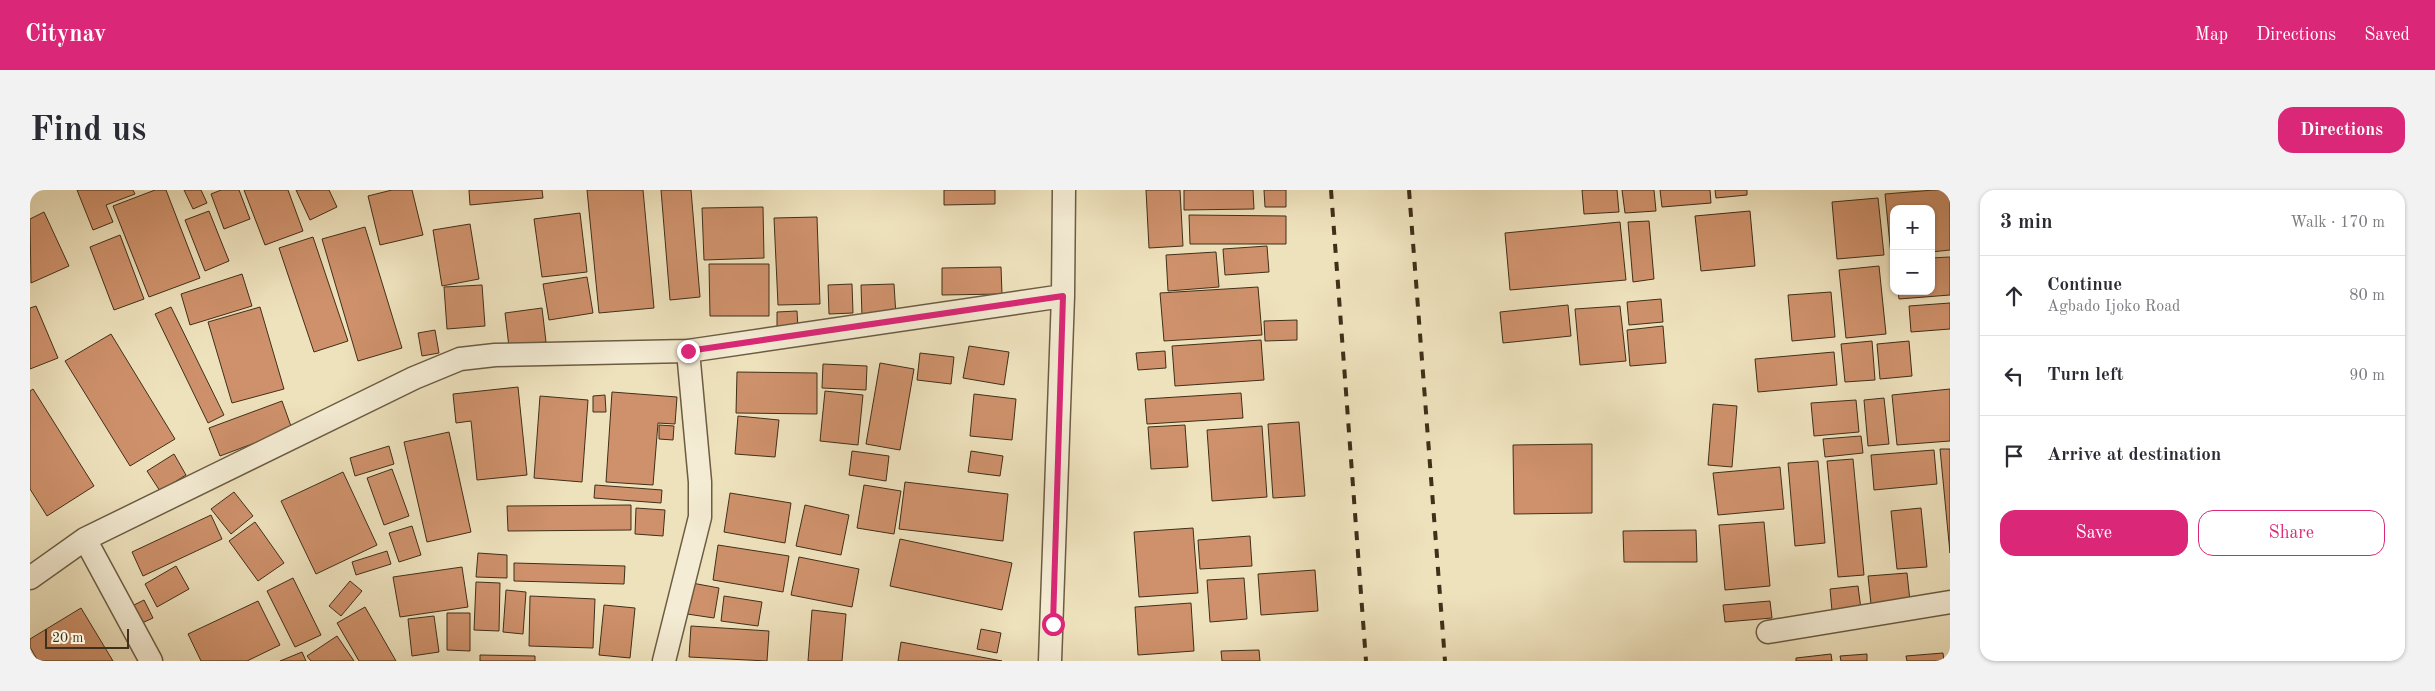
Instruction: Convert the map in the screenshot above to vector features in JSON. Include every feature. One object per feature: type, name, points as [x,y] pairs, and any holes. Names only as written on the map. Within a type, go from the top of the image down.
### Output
[{"type":"street","points":[[1050,661],[1063,296],[1064,190]]},
{"type":"street","points":[[30,578],[85,539],[414,378],[460,359],[496,355],[688,351],[1063,296]]},
{"type":"street","points":[[664,661],[700,517],[700,482],[688,351]]},
{"type":"street","points":[[85,539],[151,661]]},
{"type":"street","points":[[1768,632],[1950,602]]},
{"type":"building","points":[[77,190],[133,190],[135,194],[106,205],[113,222],[93,230]]},
{"type":"building","points":[[155,190],[166,190],[200,278],[149,297],[113,206]]},
{"type":"building","points":[[184,190],[201,190],[207,203],[193,209]]},
{"type":"building","points":[[221,190],[239,190],[250,219],[224,229],[211,194]]},
{"type":"building","points":[[244,190],[288,190],[303,231],[265,245]]},
{"type":"building","points":[[296,190],[329,190],[337,207],[310,220]]},
{"type":"building","points":[[392,190],[412,190],[423,235],[380,245],[368,196]]},
{"type":"building","points":[[469,190],[542,190],[543,198],[470,205]]},
{"type":"building","points":[[587,190],[643,190],[654,308],[599,313]]},
{"type":"building","points":[[661,190],[691,190],[700,297],[670,300]]},
{"type":"building","points":[[944,190],[995,190],[995,204],[944,205]]},
{"type":"building","points":[[1146,190],[1180,190],[1183,246],[1149,248]]},
{"type":"building","points":[[1184,190],[1253,190],[1254,209],[1184,210]]},
{"type":"building","points":[[1264,190],[1286,190],[1286,207],[1265,207]]},
{"type":"building","points":[[1582,190],[1617,190],[1619,212],[1584,214]]},
{"type":"building","points":[[1622,190],[1654,190],[1656,211],[1625,213]]},
{"type":"building","points":[[1660,190],[1710,190],[1711,203],[1662,207]]},
{"type":"building","points":[[1715,190],[1747,190],[1747,195],[1716,198]]},
{"type":"building","points":[[1950,190],[1950,250],[1935,252],[1935,205],[1890,205],[1890,245],[1885,194]]},
{"type":"building","points":[[1878,198],[1884,255],[1837,259],[1832,202]]},
{"type":"building","points":[[763,207],[764,258],[704,260],[702,208]]},
{"type":"building","points":[[209,211],[229,261],[205,271],[185,220]]},
{"type":"building","points":[[1750,211],[1755,266],[1701,271],[1695,216]]},
{"type":"building","points":[[44,212],[69,266],[31,283],[30,219]]},
{"type":"building","points":[[580,213],[587,272],[542,277],[534,219]]},
{"type":"building","points":[[1189,215],[1286,216],[1286,244],[1190,244]]},
{"type":"building","points":[[817,217],[820,304],[778,305],[774,218]]},
{"type":"building","points":[[1649,221],[1654,279],[1633,282],[1628,222]]},
{"type":"building","points":[[1620,222],[1626,280],[1510,290],[1505,233]]},
{"type":"building","points":[[470,224],[479,279],[442,286],[433,230]]},
{"type":"building","points":[[365,227],[402,348],[358,361],[322,239]]},
{"type":"building","points":[[120,235],[144,299],[114,310],[90,247]]},
{"type":"building","points":[[313,237],[348,341],[314,352],[279,248]]},
{"type":"building","points":[[1267,246],[1269,272],[1225,275],[1223,249]]},
{"type":"building","points":[[1216,252],[1219,287],[1168,291],[1166,255]]},
{"type":"building","points":[[1950,257],[1950,295],[1899,299],[1898,295],[1935,295],[1935,258]]},
{"type":"building","points":[[709,264],[769,264],[769,316],[710,316]]},
{"type":"building","points":[[1879,266],[1886,334],[1846,338],[1839,270]]},
{"type":"building","points":[[1001,267],[1002,294],[942,295],[942,268]]},
{"type":"building","points":[[242,274],[252,306],[190,325],[181,294]]},
{"type":"building","points":[[587,277],[593,313],[549,320],[543,284]]},
{"type":"building","points":[[852,284],[853,313],[829,314],[828,285]]},
{"type":"building","points":[[894,284],[896,316],[862,317],[861,285]]},
{"type":"building","points":[[482,285],[485,326],[447,329],[444,287]]},
{"type":"building","points":[[1258,287],[1262,335],[1164,341],[1160,293]]},
{"type":"building","points":[[1831,292],[1835,337],[1792,341],[1788,295]]},
{"type":"building","points":[[1661,299],[1663,322],[1629,325],[1627,302]]},
{"type":"building","points":[[1950,303],[1950,329],[1911,332],[1909,306]]},
{"type":"building","points":[[1568,305],[1571,336],[1503,343],[1500,312]]},
{"type":"building","points":[[36,306],[58,358],[30,369],[30,308]]},
{"type":"building","points":[[1620,306],[1626,361],[1580,365],[1575,309]]},
{"type":"building","points":[[171,307],[224,415],[208,423],[155,314]]},
{"type":"building","points":[[260,307],[284,389],[232,403],[208,322]]},
{"type":"building","points":[[542,308],[546,342],[509,347],[505,313]]},
{"type":"building","points":[[797,311],[798,328],[777,329],[777,312]]},
{"type":"building","points":[[1297,320],[1297,340],[1265,341],[1264,321]]},
{"type":"building","points":[[1663,326],[1666,363],[1630,366],[1627,330]]},
{"type":"building","points":[[435,330],[439,353],[422,356],[418,333]]},
{"type":"building","points":[[111,334],[175,439],[130,466],[65,361]]},
{"type":"building","points":[[1261,340],[1264,380],[1175,386],[1172,346]]},
{"type":"building","points":[[1872,341],[1875,380],[1845,382],[1841,344]]},
{"type":"building","points":[[1909,341],[1912,376],[1880,379],[1877,344]]},
{"type":"building","points":[[969,346],[1009,352],[1004,385],[963,378]]},
{"type":"building","points":[[1165,351],[1166,368],[1138,370],[1136,353]]},
{"type":"building","points":[[1834,352],[1837,385],[1758,392],[1755,359]]},
{"type":"building","points":[[920,353],[954,357],[951,384],[917,380]]},
{"type":"building","points":[[880,363],[914,369],[900,450],[866,444]]},
{"type":"building","points":[[823,364],[867,366],[866,390],[822,388]]},
{"type":"building","points":[[737,372],[817,373],[817,414],[736,413]]},
{"type":"building","points":[[518,387],[527,475],[477,480],[471,421],[456,423],[453,394]]},
{"type":"building","points":[[33,389],[94,486],[47,516],[30,489],[30,391]]},
{"type":"building","points":[[1950,389],[1950,441],[1897,445],[1892,395]]},
{"type":"building","points":[[825,391],[863,395],[858,445],[820,441]]},
{"type":"building","points":[[612,392],[677,397],[675,424],[658,423],[653,485],[606,482]]},
{"type":"building","points":[[1241,393],[1243,418],[1147,424],[1145,399]]},
{"type":"building","points":[[974,394],[1016,399],[1012,440],[970,436]]},
{"type":"building","points":[[605,395],[606,412],[593,412],[593,396]]},
{"type":"building","points":[[540,396],[588,400],[582,482],[534,478]]},
{"type":"building","points":[[1884,398],[1889,444],[1868,446],[1864,400]]},
{"type":"building","points":[[1856,400],[1859,432],[1814,436],[1811,403]]},
{"type":"building","points":[[282,401],[292,429],[220,456],[209,428]]},
{"type":"building","points":[[1713,404],[1737,406],[1732,467],[1708,465]]},
{"type":"building","points":[[738,416],[779,420],[775,457],[735,454]]},
{"type":"building","points":[[1299,422],[1305,496],[1273,498],[1268,424]]},
{"type":"building","points":[[659,425],[674,426],[673,440],[659,439]]},
{"type":"building","points":[[1185,425],[1188,467],[1151,469],[1148,427]]},
{"type":"building","points":[[1262,426],[1267,497],[1212,501],[1207,430]]},
{"type":"building","points":[[449,432],[471,532],[427,542],[404,442]]},
{"type":"building","points":[[1861,436],[1863,453],[1825,457],[1823,439]]},
{"type":"building","points":[[1592,444],[1592,513],[1514,514],[1513,445]]},
{"type":"building","points":[[389,446],[394,464],[355,476],[350,458]]},
{"type":"building","points":[[1940,449],[1950,449],[1950,553]]},
{"type":"building","points":[[1934,450],[1937,484],[1874,490],[1871,455]]},
{"type":"building","points":[[852,451],[889,456],[886,481],[849,475]]},
{"type":"building","points":[[971,451],[1003,456],[1000,476],[968,472]]},
{"type":"building","points":[[174,454],[186,475],[160,491],[147,471]]},
{"type":"building","points":[[1853,459],[1864,575],[1838,577],[1827,461]]},
{"type":"building","points":[[1818,461],[1825,543],[1795,546],[1788,463]]},
{"type":"building","points":[[1780,467],[1784,509],[1718,515],[1713,473]]},
{"type":"building","points":[[392,469],[409,516],[384,525],[367,478]]},
{"type":"building","points":[[343,472],[377,545],[316,574],[281,501]]},
{"type":"building","points":[[905,482],[1008,494],[1003,541],[899,529]]},
{"type":"building","points":[[595,485],[662,490],[661,503],[594,498]]},
{"type":"building","points":[[864,485],[901,491],[894,534],[857,528]]},
{"type":"building","points":[[234,492],[253,516],[231,534],[211,509]]},
{"type":"building","points":[[730,493],[791,503],[785,543],[724,532]]},
{"type":"building","points":[[631,505],[631,530],[508,531],[507,506]]},
{"type":"building","points":[[805,505],[849,515],[841,555],[796,546]]},
{"type":"building","points":[[636,508],[665,510],[663,536],[635,534]]},
{"type":"building","points":[[1921,508],[1927,567],[1897,569],[1891,511]]},
{"type":"building","points":[[211,515],[222,539],[143,576],[132,552]]},
{"type":"building","points":[[255,522],[284,563],[258,581],[229,541]]},
{"type":"building","points":[[1764,522],[1770,586],[1725,590],[1719,525]]},
{"type":"building","points":[[412,526],[421,555],[399,562],[389,533]]},
{"type":"building","points":[[1193,528],[1198,593],[1139,597],[1134,532]]},
{"type":"building","points":[[1696,530],[1697,562],[1624,562],[1623,531]]},
{"type":"building","points":[[1250,536],[1252,566],[1200,569],[1198,540]]},
{"type":"building","points":[[900,539],[1012,563],[1002,610],[890,586]]},
{"type":"building","points":[[718,545],[789,556],[783,592],[713,580]]},
{"type":"building","points":[[387,551],[391,564],[356,575],[352,562]]},
{"type":"building","points":[[478,553],[507,555],[507,578],[476,577]]},
{"type":"building","points":[[799,557],[859,569],[852,607],[791,595]]},
{"type":"building","points":[[514,563],[625,566],[624,584],[514,581]]},
{"type":"building","points":[[176,566],[189,589],[157,607],[145,584]]},
{"type":"building","points":[[462,567],[468,607],[400,617],[393,577]]},
{"type":"building","points":[[1315,570],[1318,611],[1261,615],[1258,574]]},
{"type":"building","points":[[1907,573],[1910,601],[1871,604],[1868,576]]},
{"type":"building","points":[[293,578],[321,635],[295,647],[267,591]]},
{"type":"building","points":[[1244,578],[1247,619],[1210,622],[1207,580]]},
{"type":"building","points":[[350,581],[362,591],[341,616],[329,606]]},
{"type":"building","points":[[476,582],[500,583],[499,631],[474,630]]},
{"type":"building","points":[[692,583],[719,588],[714,618],[687,614]]},
{"type":"building","points":[[1858,586],[1861,609],[1832,611],[1830,589]]},
{"type":"building","points":[[506,590],[526,592],[523,634],[503,632]]},
{"type":"building","points":[[530,596],[595,599],[593,648],[529,646]]},
{"type":"building","points":[[724,596],[762,602],[758,626],[721,621]]},
{"type":"building","points":[[144,600],[153,618],[142,623],[134,605]]},
{"type":"building","points":[[258,601],[280,645],[247,661],[201,661],[188,634]]},
{"type":"building","points":[[1770,601],[1772,618],[1725,622],[1723,605]]},
{"type":"building","points":[[1191,603],[1194,651],[1138,655],[1135,607]]},
{"type":"building","points":[[604,605],[635,608],[630,658],[599,655]]},
{"type":"building","points":[[365,607],[396,661],[359,661],[337,623]]},
{"type":"building","points":[[81,608],[113,661],[38,661],[30,647],[30,639]]},
{"type":"building","points":[[812,610],[846,614],[842,661],[808,661]]},
{"type":"building","points":[[447,613],[470,613],[470,651],[447,650]]},
{"type":"building","points":[[434,616],[439,652],[412,656],[408,619]]},
{"type":"building","points":[[691,626],[769,631],[767,661],[689,657]]},
{"type":"building","points":[[981,629],[1001,633],[997,653],[977,649]]},
{"type":"building","points":[[337,636],[354,661],[311,661],[307,656]]},
{"type":"building","points":[[901,642],[1002,661],[898,661]]},
{"type":"building","points":[[1259,650],[1260,661],[1222,661],[1221,651]]},
{"type":"building","points":[[302,652],[306,661],[280,661]]},
{"type":"building","points":[[1943,653],[1944,661],[1907,661],[1906,656]]},
{"type":"building","points":[[1831,654],[1832,661],[1796,661],[1796,658]]},
{"type":"building","points":[[1867,654],[1867,661],[1841,661],[1840,656]]},
{"type":"building","points":[[480,655],[535,656],[535,661],[480,661]]},
{"type":"railway","points":[[1331,190],[1366,661]]},
{"type":"railway","points":[[1409,190],[1445,661]]},
{"type":"route","points":[[688,351],[1063,296],[1053,624]]}]
